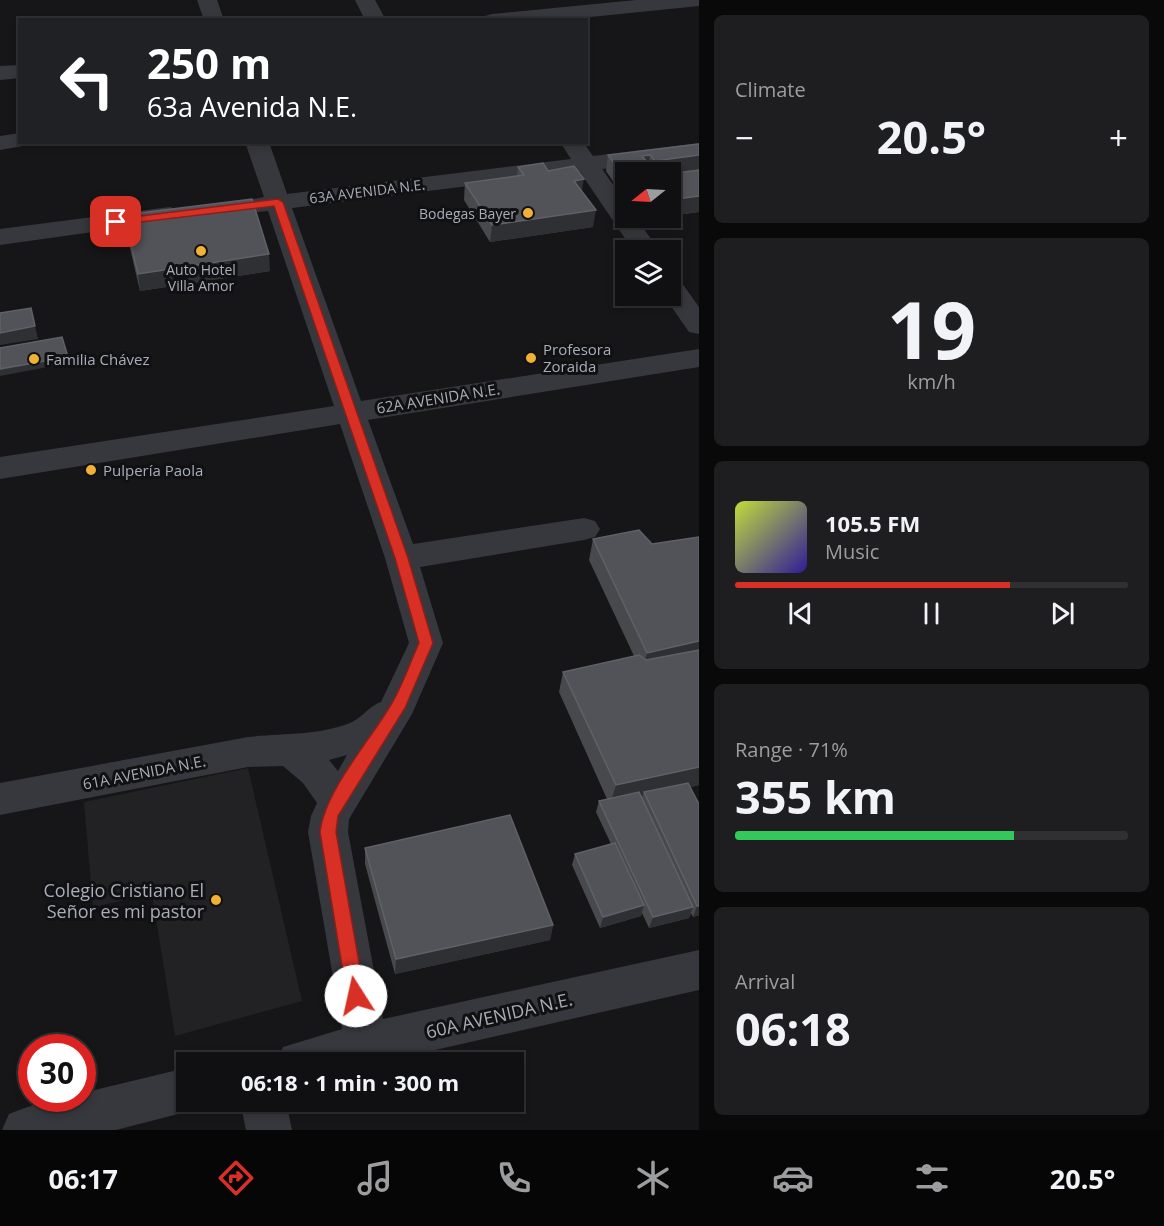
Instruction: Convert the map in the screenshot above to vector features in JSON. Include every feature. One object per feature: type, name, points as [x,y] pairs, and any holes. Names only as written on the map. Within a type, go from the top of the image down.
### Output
[{"type":"street","points":[[207,0],[213,18]]},
{"type":"street","points":[[365,0],[375,18]]},
{"type":"street","points":[[482,0],[492,18]]},
{"type":"street","points":[[504,18],[699,0]]},
{"type":"street","points":[[0,73],[18,71]]},
{"type":"street","points":[[0,143],[18,140]]},
{"type":"street","points":[[258,144],[402,558],[426,643],[399,704],[330,816],[328,832],[356,996],[367,1044]]},
{"type":"street","points":[[572,144],[639,240]]},
{"type":"street","name":"63A AVENIDA N.E.","points":[[232,208],[699,150]]},
{"type":"street","points":[[0,237],[197,212]]},
{"type":"street","points":[[681,301],[699,326]]},
{"type":"street","name":"62A AVENIDA N.E.","points":[[0,468],[349,411],[699,358]]},
{"type":"street","points":[[402,558],[584,529]]},
{"type":"street","name":"61A AVENIDA N.E.","points":[[0,799],[248,752],[288,751],[335,744],[367,732],[399,704]]},
{"type":"street","points":[[288,751],[325,780],[337,802]]},
{"type":"street","name":"60A AVENIDA N.E.","points":[[337,1052],[699,970]]},
{"type":"street","points":[[25,1130],[176,1092]]},
{"type":"street","points":[[265,1112],[269,1130]]},
{"type":"shaded area","name":"Colegio Cristiano El Señor es mi pastor","points":[[248,768],[302,1001],[175,1036],[152,894],[93,907],[84,802]]},
{"type":"building","points":[[699,144],[699,155],[655,161],[650,155],[642,156],[647,162],[615,162],[615,164],[608,155]]},
{"type":"building","points":[[543,163],[548,171],[574,166],[584,179],[574,181],[596,210],[492,225],[465,183],[524,175],[518,167]]},
{"type":"building","points":[[699,170],[699,196],[681,198],[681,172]]},
{"type":"building","points":[[252,199],[269,254],[138,274],[124,215]]},
{"type":"building","points":[[31,308],[35,326],[0,333],[0,313]]},
{"type":"building","points":[[62,337],[68,357],[0,369],[0,348]]},
{"type":"building","points":[[639,530],[652,544],[699,537],[699,641],[647,653],[593,539]]},
{"type":"building","points":[[699,650],[699,767],[616,785],[563,672],[639,655],[646,660]]},
{"type":"building","points":[[688,783],[699,804],[699,906],[697,906],[644,792]]},
{"type":"building","points":[[639,792],[693,907],[653,917],[599,801]]},
{"type":"building","points":[[510,815],[553,925],[396,959],[365,848]]},
{"type":"building","points":[[615,843],[644,905],[603,917],[575,854]]},
{"type":"place","name":"Bodegas Bayer","points":[[528,213]]},
{"type":"place","name":"Auto Hotel Villa Amor","points":[[201,251]]},
{"type":"place","name":"Profesora Zoraida","points":[[531,358]]},
{"type":"place","name":"Familia Chávez","points":[[34,359]]},
{"type":"place","name":"Pulpería Paola","points":[[91,470]]},
{"type":"place","name":"Colegio Cristiano El Señor es mi pastor","points":[[216,900]]},
{"type":"route","points":[[116,222],[278,202],[402,558],[426,643],[399,704],[337,802],[330,816],[328,832],[356,996]]}]
